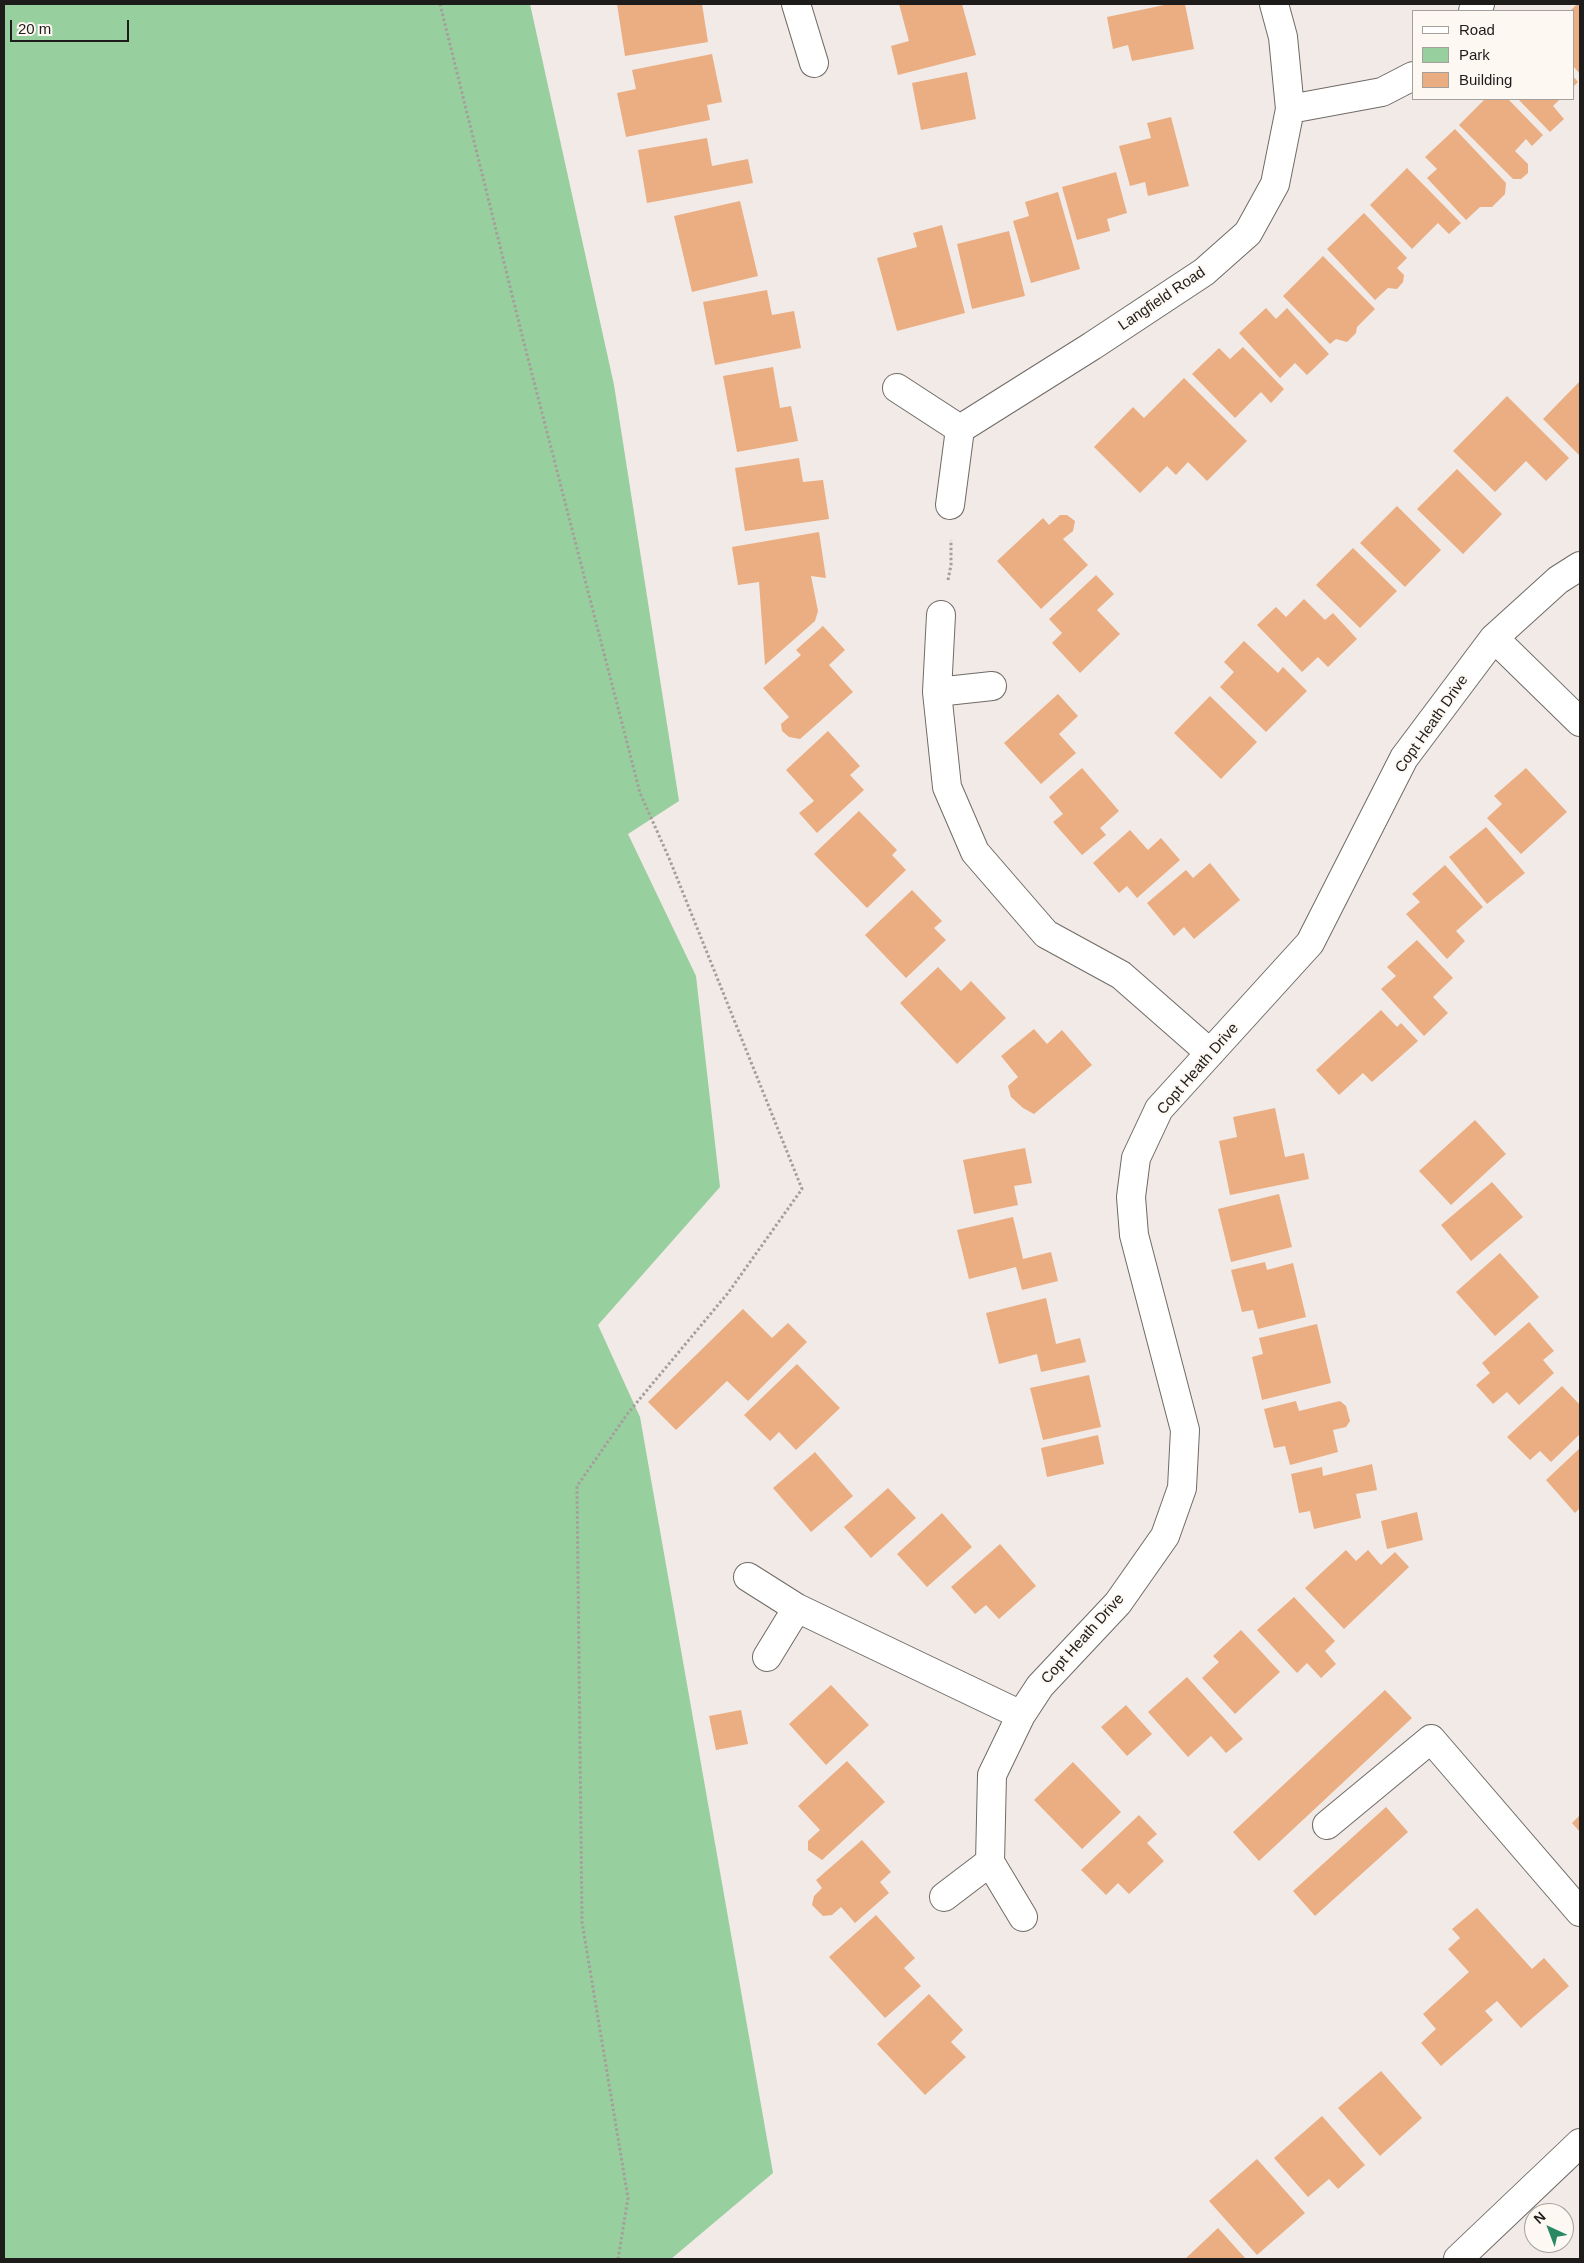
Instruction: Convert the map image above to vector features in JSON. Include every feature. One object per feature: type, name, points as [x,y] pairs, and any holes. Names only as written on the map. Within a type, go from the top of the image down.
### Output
[{"type":"street","points":[[796,4],[814,63]]},
{"type":"street","name":"Langfield Road","points":[[960,429],[1092,346],[1204,272],[1248,233],[1275,184],[1290,109],[1282,37],[1274,4]]},
{"type":"street","points":[[1290,109],[1382,92],[1412,77]]},
{"type":"street","points":[[897,388],[960,429],[950,505]]},
{"type":"street","name":"Copt Heath Drive","points":[[990,1862],[992,1775],[1021,1715],[1040,1686],[1118,1603],[1165,1536],[1182,1488],[1185,1430],[1134,1235],[1131,1197],[1136,1158],[1160,1110],[1310,943],[1404,758],[1494,638],[1558,580],[1580,566]]},
{"type":"street","points":[[941,615],[937,692],[947,787],[976,852],[1046,934],[1121,974],[1210,1053]]},
{"type":"street","points":[[1494,638],[1580,722]]},
{"type":"street","points":[[937,692],[992,686]]},
{"type":"street","points":[[748,1577],[797,1608],[1021,1715]]},
{"type":"street","points":[[767,1657],[797,1608]]},
{"type":"street","points":[[1326,1826],[1431,1739],[1580,1912]]},
{"type":"street","points":[[944,1897],[990,1862],[1023,1917]]},
{"type":"street","points":[[1458,2259],[1580,2143]]},
{"type":"path","points":[[440,4],[523,339],[640,793],[669,858],[802,1189],[728,1293],[628,1414],[577,1486],[582,1922],[628,2198],[618,2259]]},
{"type":"path","points":[[941,615],[952,565],[950,505]]},
{"type":"green space","points":[[4,4],[530,4],[614,385],[679,801],[628,834],[696,976],[720,1187],[598,1325],[640,1417],[773,2173],[671,2259],[4,2259]]},
{"type":"building","points":[[617,4],[702,4],[708,42],[625,56]]},
{"type":"building","points":[[899,4],[962,4],[976,55],[898,75],[891,46],[909,41]]},
{"type":"building","points":[[1169,4],[1185,4],[1194,49],[1132,61],[1128,45],[1113,49],[1107,17]]},
{"type":"building","points":[[1577,4],[1580,4],[1580,74],[1574,67],[1574,10],[1571,10]]},
{"type":"building","points":[[712,54],[722,102],[707,105],[710,120],[626,137],[617,93],[636,89],[632,70]]},
{"type":"building","points":[[967,72],[976,119],[921,130],[912,83]]},
{"type":"building","points":[[1574,77],[1578,82],[1574,86]]},
{"type":"building","points":[[1484,100],[1509,100],[1543,135],[1532,146],[1526,139],[1515,151],[1528,164],[1528,173],[1521,179],[1513,179],[1459,125]]},
{"type":"building","points":[[1519,100],[1559,100],[1553,106],[1564,119],[1550,132]]},
{"type":"building","points":[[1171,117],[1189,186],[1148,196],[1145,182],[1130,186],[1119,146],[1151,138],[1147,123]]},
{"type":"building","points":[[1455,129],[1506,183],[1505,194],[1492,207],[1480,207],[1466,220],[1427,178],[1437,169],[1425,157]]},
{"type":"building","points":[[707,138],[712,166],[748,159],[753,183],[647,203],[638,150]]},
{"type":"building","points":[[1407,168],[1461,223],[1449,234],[1438,223],[1412,249],[1370,205]]},
{"type":"building","points":[[1116,172],[1127,213],[1107,219],[1110,231],[1077,240],[1062,187]]},
{"type":"building","points":[[1058,192],[1080,269],[1031,283],[1013,221],[1029,216],[1025,202]]},
{"type":"building","points":[[740,201],[758,276],[692,292],[674,216]]},
{"type":"building","points":[[1364,213],[1407,258],[1397,268],[1404,275],[1403,282],[1397,289],[1388,288],[1375,300],[1327,249]]},
{"type":"building","points":[[942,225],[965,313],[897,331],[877,258],[917,247],[913,233]]},
{"type":"building","points":[[1009,231],[1025,296],[972,309],[957,244]]},
{"type":"building","points":[[1323,256],[1375,309],[1357,327],[1356,333],[1347,342],[1336,339],[1330,344],[1283,296]]},
{"type":"building","points":[[767,290],[772,315],[794,311],[801,348],[715,365],[703,302]]},
{"type":"building","points":[[1266,308],[1276,319],[1287,308],[1329,354],[1307,375],[1295,363],[1280,378],[1239,333]]},
{"type":"building","points":[[1243,347],[1284,389],[1271,403],[1261,392],[1235,418],[1192,374],[1219,348],[1230,359]]},
{"type":"building","points":[[773,367],[780,408],[791,406],[798,441],[737,452],[723,376]]},
{"type":"building","points":[[1184,378],[1247,441],[1207,481],[1188,462],[1176,475],[1167,466],[1140,493],[1094,447],[1133,407],[1144,418]]},
{"type":"building","points":[[1580,381],[1580,456],[1543,419]]},
{"type":"building","points":[[1507,396],[1569,458],[1546,481],[1526,461],[1495,492],[1453,451]]},
{"type":"building","points":[[799,458],[803,482],[823,480],[829,519],[745,531],[735,468]]},
{"type":"building","points":[[1457,469],[1502,514],[1463,554],[1417,509]]},
{"type":"building","points":[[1397,506],[1441,550],[1405,587],[1360,543]]},
{"type":"building","points":[[1060,515],[1067,515],[1075,521],[1073,531],[1063,539],[1088,565],[1041,609],[997,561],[1043,518],[1049,525]]},
{"type":"building","points":[[819,532],[826,578],[811,576],[818,611],[815,621],[765,665],[759,582],[738,585],[732,547]]},
{"type":"building","points":[[1353,548],[1397,591],[1360,628],[1316,585]]},
{"type":"building","points":[[1096,575],[1114,594],[1097,610],[1120,634],[1080,673],[1052,643],[1062,633],[1049,619]]},
{"type":"building","points":[[1304,599],[1325,620],[1333,613],[1357,639],[1328,667],[1318,657],[1302,672],[1257,625],[1276,607],[1286,617]]},
{"type":"building","points":[[823,626],[845,650],[829,665],[853,692],[800,739],[789,737],[782,731],[781,724],[789,717],[763,688],[801,655],[796,650]]},
{"type":"building","points":[[1244,641],[1278,673],[1283,667],[1307,691],[1266,732],[1220,687],[1234,672],[1224,662]]},
{"type":"building","points":[[1058,694],[1078,716],[1059,734],[1076,753],[1041,784],[1004,743]]},
{"type":"building","points":[[1210,696],[1257,742],[1221,779],[1174,733]]},
{"type":"building","points":[[828,731],[860,766],[850,775],[864,790],[817,833],[799,813],[814,801],[786,770]]},
{"type":"building","points":[[1082,768],[1119,811],[1100,828],[1106,835],[1082,855],[1053,822],[1063,814],[1049,797]]},
{"type":"building","points":[[1526,768],[1567,812],[1521,854],[1487,818],[1502,804],[1494,796]]},
{"type":"building","points":[[859,811],[897,850],[892,855],[906,870],[867,908],[814,854]]},
{"type":"building","points":[[1486,827],[1525,873],[1487,904],[1449,857]]},
{"type":"building","points":[[1130,830],[1148,850],[1161,838],[1180,860],[1137,898],[1127,886],[1119,893],[1093,863]]},
{"type":"building","points":[[1210,863],[1240,900],[1194,939],[1184,927],[1174,936],[1147,903],[1186,870],[1193,878]]},
{"type":"building","points":[[1445,865],[1483,907],[1456,931],[1465,941],[1447,959],[1406,914],[1420,902],[1412,894]]},
{"type":"building","points":[[912,890],[942,921],[934,928],[946,940],[906,978],[865,935]]},
{"type":"building","points":[[1417,940],[1453,978],[1433,997],[1448,1013],[1424,1036],[1381,989],[1396,976],[1387,967]]},
{"type":"building","points":[[938,967],[961,991],[971,981],[1006,1018],[957,1064],[900,1003]]},
{"type":"building","points":[[1381,1010],[1397,1027],[1401,1023],[1418,1041],[1372,1082],[1363,1073],[1339,1095],[1316,1070]]},
{"type":"building","points":[[1034,1029],[1047,1044],[1062,1030],[1092,1065],[1034,1114],[1023,1108],[1011,1097],[1008,1086],[1018,1077],[1001,1056]]},
{"type":"building","points":[[1275,1108],[1285,1157],[1304,1153],[1309,1179],[1230,1195],[1219,1141],[1237,1137],[1233,1117]]},
{"type":"building","points":[[1475,1120],[1506,1154],[1451,1205],[1419,1171]]},
{"type":"building","points":[[1025,1148],[1032,1183],[1014,1186],[1018,1205],[974,1214],[963,1160]]},
{"type":"building","points":[[1492,1182],[1523,1217],[1471,1261],[1441,1225]]},
{"type":"building","points":[[1279,1194],[1292,1247],[1231,1262],[1218,1209]]},
{"type":"building","points":[[1013,1217],[1023,1259],[1051,1252],[1058,1281],[1022,1290],[1016,1267],[969,1279],[957,1230]]},
{"type":"building","points":[[1500,1253],[1539,1297],[1495,1336],[1456,1292]]},
{"type":"building","points":[[1265,1262],[1267,1270],[1293,1263],[1306,1317],[1258,1329],[1253,1310],[1242,1312],[1231,1270]]},
{"type":"building","points":[[1046,1298],[1056,1344],[1080,1338],[1086,1362],[1041,1372],[1037,1354],[999,1364],[986,1313]]},
{"type":"building","points":[[743,1309],[772,1338],[788,1323],[807,1342],[748,1401],[727,1381],[676,1430],[648,1402]]},
{"type":"building","points":[[1529,1322],[1554,1351],[1543,1360],[1554,1373],[1519,1405],[1507,1392],[1493,1404],[1476,1385],[1490,1373],[1482,1363]]},
{"type":"building","points":[[1317,1324],[1331,1383],[1262,1400],[1252,1357],[1263,1354],[1259,1338]]},
{"type":"building","points":[[797,1364],[840,1408],[796,1450],[779,1432],[770,1441],[744,1415]]},
{"type":"building","points":[[1089,1375],[1101,1427],[1043,1440],[1030,1388]]},
{"type":"building","points":[[1562,1386],[1580,1405],[1580,1434],[1551,1462],[1540,1451],[1530,1460],[1507,1437]]},
{"type":"building","points":[[1296,1401],[1299,1411],[1340,1401],[1346,1406],[1350,1421],[1346,1427],[1333,1430],[1338,1452],[1290,1465],[1285,1446],[1274,1448],[1264,1409]]},
{"type":"building","points":[[1098,1435],[1104,1464],[1047,1477],[1041,1448]]},
{"type":"building","points":[[1580,1448],[1580,1508],[1575,1513],[1546,1480]]},
{"type":"building","points":[[815,1452],[853,1496],[811,1532],[773,1488]]},
{"type":"building","points":[[1372,1464],[1377,1490],[1356,1494],[1361,1518],[1314,1529],[1310,1511],[1299,1513],[1291,1474],[1322,1467],[1323,1476]]},
{"type":"building","points":[[888,1488],[916,1518],[871,1558],[844,1527]]},
{"type":"building","points":[[1417,1512],[1423,1540],[1387,1549],[1381,1521]]},
{"type":"building","points":[[942,1513],[972,1547],[927,1587],[897,1554]]},
{"type":"building","points":[[1000,1544],[1036,1586],[999,1619],[986,1605],[975,1614],[951,1587]]},
{"type":"building","points":[[1346,1550],[1356,1561],[1368,1550],[1381,1565],[1395,1552],[1409,1567],[1344,1629],[1305,1588]]},
{"type":"building","points":[[1294,1597],[1335,1641],[1325,1651],[1336,1664],[1321,1678],[1307,1663],[1297,1673],[1257,1630]]},
{"type":"building","points":[[1241,1630],[1280,1672],[1235,1714],[1202,1678],[1219,1662],[1213,1656]]},
{"type":"building","points":[[1187,1677],[1243,1739],[1226,1753],[1211,1736],[1188,1757],[1148,1712]]},
{"type":"building","points":[[831,1685],[869,1725],[826,1765],[789,1724]]},
{"type":"building","points":[[1385,1690],[1412,1718],[1259,1861],[1233,1832]]},
{"type":"building","points":[[1126,1705],[1152,1734],[1127,1756],[1101,1727]]},
{"type":"building","points":[[741,1710],[748,1744],[716,1750],[709,1716]]},
{"type":"building","points":[[847,1761],[885,1802],[822,1860],[808,1850],[808,1841],[820,1830],[798,1806]]},
{"type":"building","points":[[1073,1762],[1121,1812],[1082,1849],[1034,1800]]},
{"type":"building","points":[[1386,1807],[1408,1832],[1315,1916],[1293,1891]]},
{"type":"building","points":[[1139,1815],[1157,1834],[1147,1843],[1164,1861],[1129,1894],[1118,1883],[1106,1895],[1081,1870]]},
{"type":"building","points":[[1580,1815],[1580,1832],[1572,1823]]},
{"type":"building","points":[[862,1840],[891,1872],[880,1882],[889,1893],[855,1923],[841,1907],[832,1915],[823,1916],[812,1905],[814,1896],[822,1888],[816,1880]]},
{"type":"building","points":[[1477,1908],[1532,1969],[1544,1958],[1569,1986],[1521,2028],[1497,2001],[1485,2011],[1493,2020],[1441,2066],[1421,2043],[1436,2029],[1423,2014],[1469,1972],[1448,1949],[1460,1938],[1452,1929]]},
{"type":"building","points":[[876,1915],[915,1958],[904,1968],[921,1986],[885,2018],[829,1957]]},
{"type":"building","points":[[929,1994],[963,2030],[951,2042],[966,2057],[925,2095],[877,2044]]},
{"type":"building","points":[[1381,2071],[1422,2118],[1380,2156],[1338,2108]]},
{"type":"building","points":[[1322,2116],[1365,2165],[1338,2189],[1329,2179],[1308,2197],[1274,2158]]},
{"type":"building","points":[[1257,2159],[1305,2213],[1257,2255],[1209,2201]]},
{"type":"building","points":[[1218,2228],[1246,2259],[1185,2259]]}]
